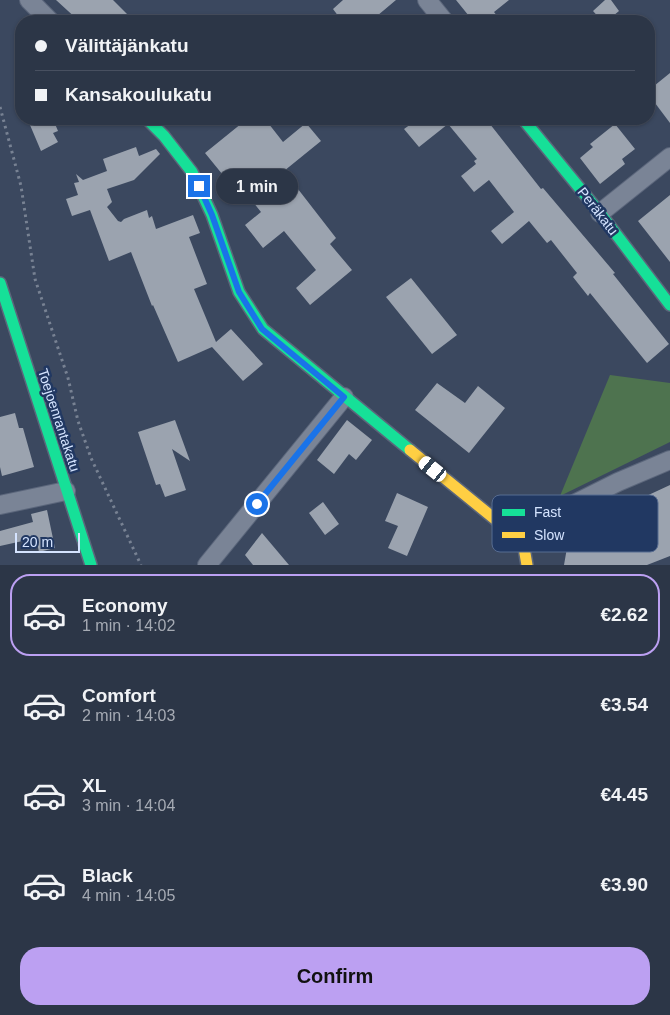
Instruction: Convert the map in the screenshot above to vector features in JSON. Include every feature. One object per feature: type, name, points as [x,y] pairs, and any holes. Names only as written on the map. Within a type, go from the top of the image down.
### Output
[{"type":"street","points":[[28,0],[44,15]]},
{"type":"street","points":[[427,0],[439,15]]},
{"type":"street","points":[[153,125],[192,172],[212,215],[239,292],[262,329],[492,517]]},
{"type":"street","name":"Peräkatu","points":[[528,125],[600,213],[670,305]]},
{"type":"street","points":[[600,213],[670,157]]},
{"type":"street","name":"Toejoenrantakatu","points":[[0,283],[91,565]]},
{"type":"street","points":[[206,565],[344,397]]},
{"type":"street","points":[[592,495],[670,460]]},
{"type":"street","points":[[0,504],[66,492]]},
{"type":"street","points":[[525,552],[527,565]]},
{"type":"path","points":[[0,107],[21,186],[35,279],[68,378],[78,421],[91,458],[140,565]]},
{"type":"green space","points":[[610,375],[670,383],[670,442],[560,495]]},
{"type":"building","points":[[56,0],[113,0],[128,15],[72,15]]},
{"type":"building","points":[[343,0],[396,0],[378,15],[338,15],[333,9]]},
{"type":"building","points":[[456,0],[509,0],[494,12],[496,15],[468,15]]},
{"type":"building","points":[[605,0],[611,0],[619,11],[614,15],[597,15],[593,11]]},
{"type":"building","points":[[670,73],[670,123],[655,103],[655,85]]},
{"type":"building","points":[[30,125],[56,125],[58,131],[53,133],[58,142],[41,151]]},
{"type":"building","points":[[240,125],[270,125],[283,142],[304,125],[308,125],[321,141],[284,171],[336,238],[330,244],[352,270],[310,305],[296,288],[316,270],[284,231],[263,248],[245,225],[261,212],[232,176],[227,180],[205,153]]},
{"type":"building","points":[[410,125],[447,125],[419,147],[404,129]]},
{"type":"building","points":[[449,125],[491,125],[541,189],[543,188],[615,273],[613,274],[669,344],[647,363],[590,293],[588,296],[573,277],[577,273],[551,240],[547,243],[529,221],[502,244],[491,231],[514,212],[489,180],[474,192],[461,176],[476,164],[474,161],[477,159]]},
{"type":"building","points":[[616,125],[635,149],[622,159],[625,164],[600,184],[580,158],[593,147],[590,144]]},
{"type":"building","points":[[136,147],[139,156],[156,149],[160,154],[134,180],[107,189],[112,202],[107,207],[118,221],[121,222],[147,210],[149,218],[152,216],[156,229],[193,215],[200,233],[189,237],[207,284],[194,289],[216,342],[231,329],[263,364],[243,381],[212,347],[178,362],[152,306],[131,252],[109,261],[90,210],[72,216],[66,199],[78,195],[74,183],[79,182],[76,174],[83,180],[107,171],[103,159]]},
{"type":"building","points":[[670,195],[670,262],[638,221]]},
{"type":"building","points":[[411,278],[457,335],[432,354],[386,297]]},
{"type":"building","points":[[437,383],[465,403],[478,386],[505,408],[469,453],[415,410]]},
{"type":"building","points":[[15,413],[19,428],[23,428],[34,467],[2,476],[0,467],[0,417]]},
{"type":"building","points":[[175,420],[190,461],[172,449],[186,490],[165,497],[160,484],[156,485],[138,432]]},
{"type":"building","points":[[347,420],[372,440],[356,460],[349,454],[334,474],[317,460]]},
{"type":"building","points":[[670,485],[670,556],[647,565],[564,565],[566,552],[658,552],[658,495],[648,495]]},
{"type":"building","points":[[397,493],[428,507],[407,556],[388,548],[398,526],[385,521]]},
{"type":"building","points":[[323,502],[339,524],[325,535],[309,513]]},
{"type":"building","points":[[47,510],[55,548],[39,552],[36,538],[0,546],[0,531],[33,522],[31,514]]},
{"type":"building","points":[[262,533],[289,565],[253,565],[245,555]]},
{"type":"traffic: fast","points":[[153,125],[192,172],[212,215],[239,292],[263,329],[410,450]]},
{"type":"traffic: fast","points":[[528,125],[600,213],[670,305]]},
{"type":"traffic: fast","points":[[0,283],[91,565]]},
{"type":"traffic: slow","points":[[410,450],[492,517]]},
{"type":"traffic: slow","points":[[525,552],[527,565]]},
{"type":"route","points":[[199,186],[212,215],[239,292],[262,329],[344,397],[257,504]]}]
